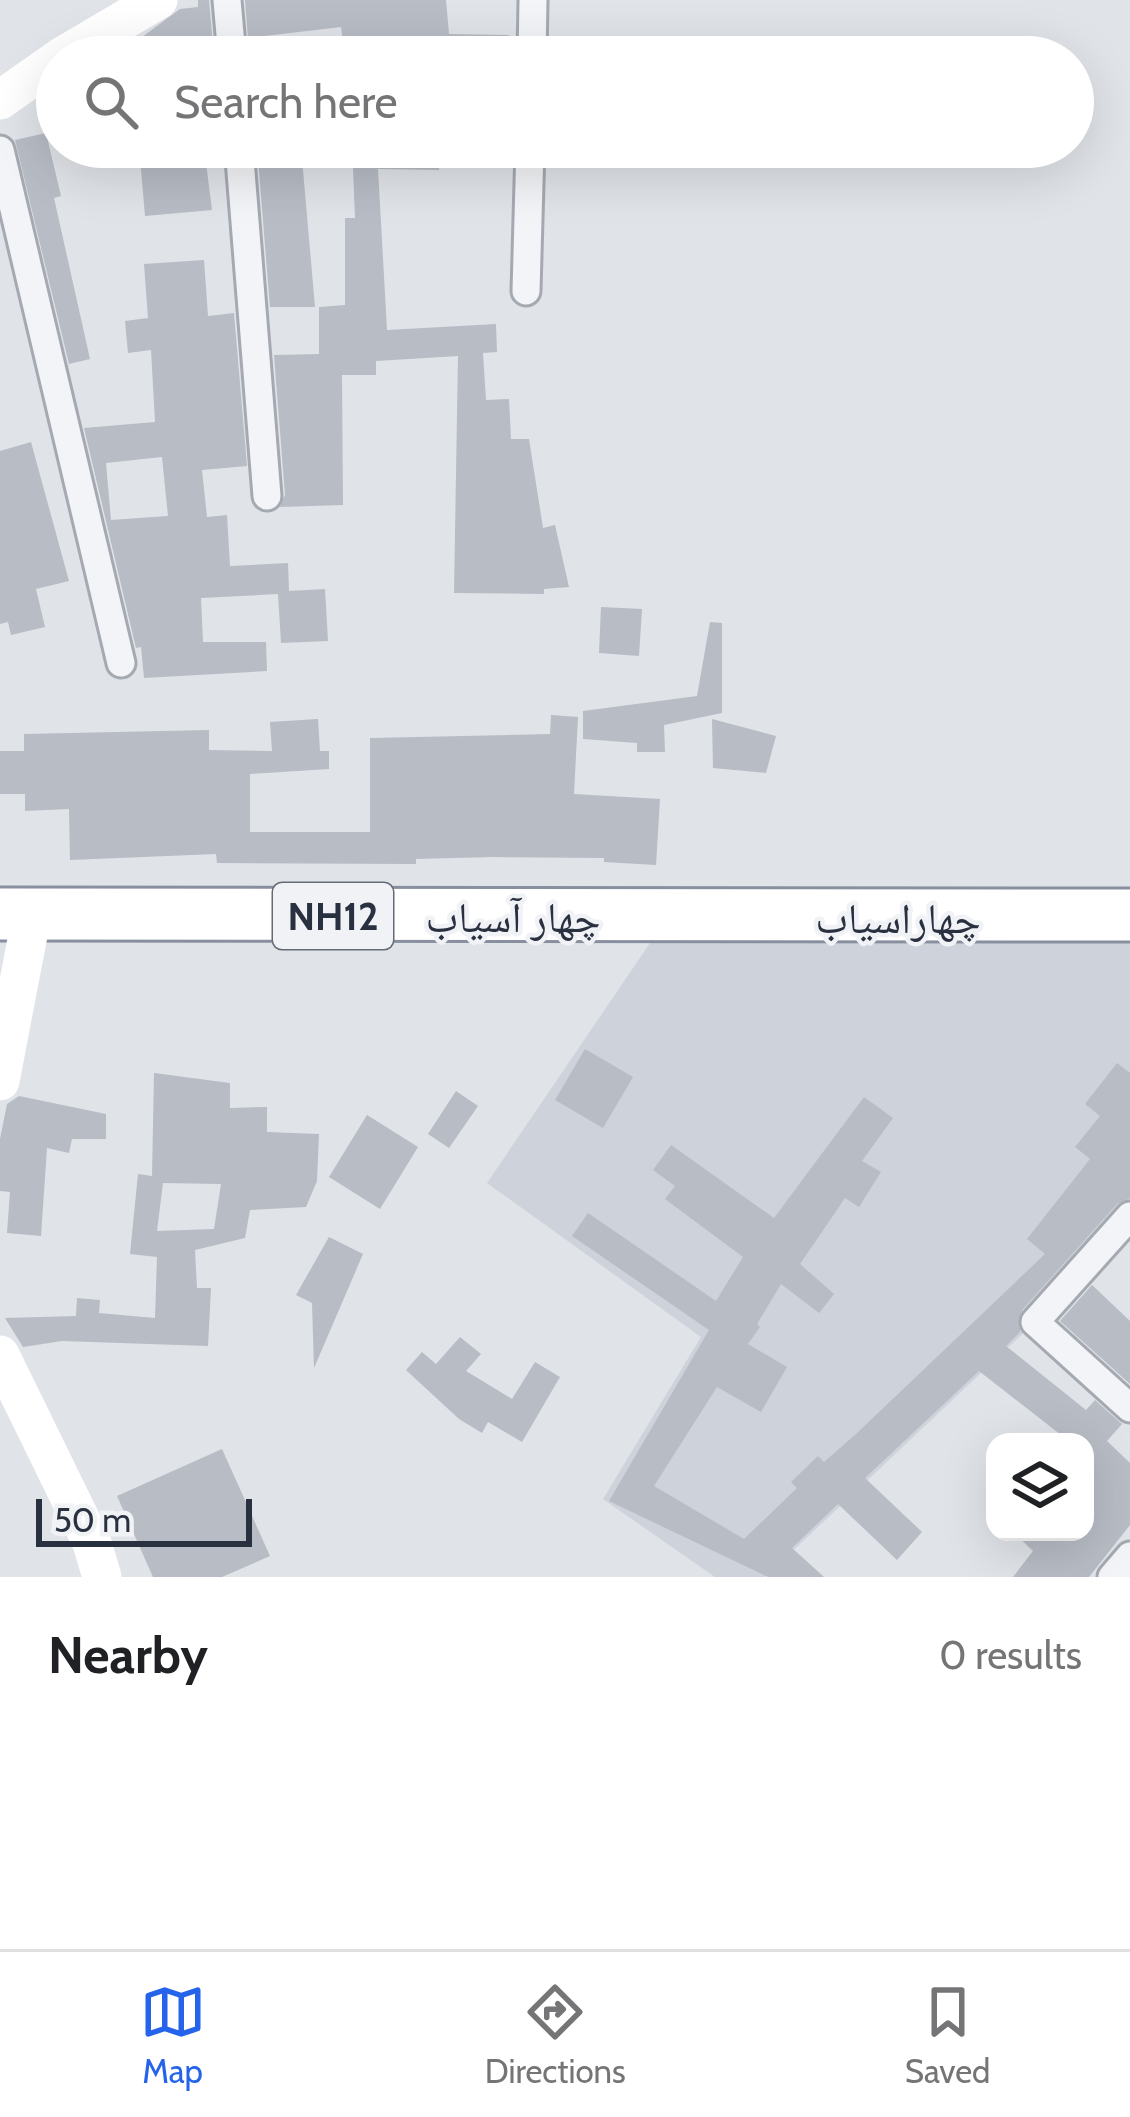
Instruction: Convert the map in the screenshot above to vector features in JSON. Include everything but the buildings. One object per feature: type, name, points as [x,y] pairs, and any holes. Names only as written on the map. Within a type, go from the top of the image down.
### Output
[{"type":"highway","name":"چهار آسیاب","points":[[16,914],[667,918]]},
{"type":"highway","name":"چهاراسیاب","points":[[667,918],[1130,915]]},
{"type":"street","points":[[97,36],[158,0]]},
{"type":"street","points":[[227,0],[230,36]]},
{"type":"street","points":[[532,36],[533,0]]},
{"type":"street","points":[[0,100],[36,74]]},
{"type":"street","points":[[0,150],[121,663]]},
{"type":"street","points":[[241,168],[267,496]]},
{"type":"street","points":[[526,291],[529,168]]},
{"type":"street","points":[[0,1081],[16,914]]},
{"type":"street","points":[[1130,1216],[1035,1322],[1130,1408]]},
{"type":"street","points":[[0,1355],[92,1544],[102,1577]]},
{"type":"street","points":[[1112,1577],[1130,1556]]},
{"type":"shaded area","points":[[1130,915],[1130,1216],[1035,1322],[765,1577],[715,1577],[603,1499],[701,1337],[487,1183],[667,918]]}]
